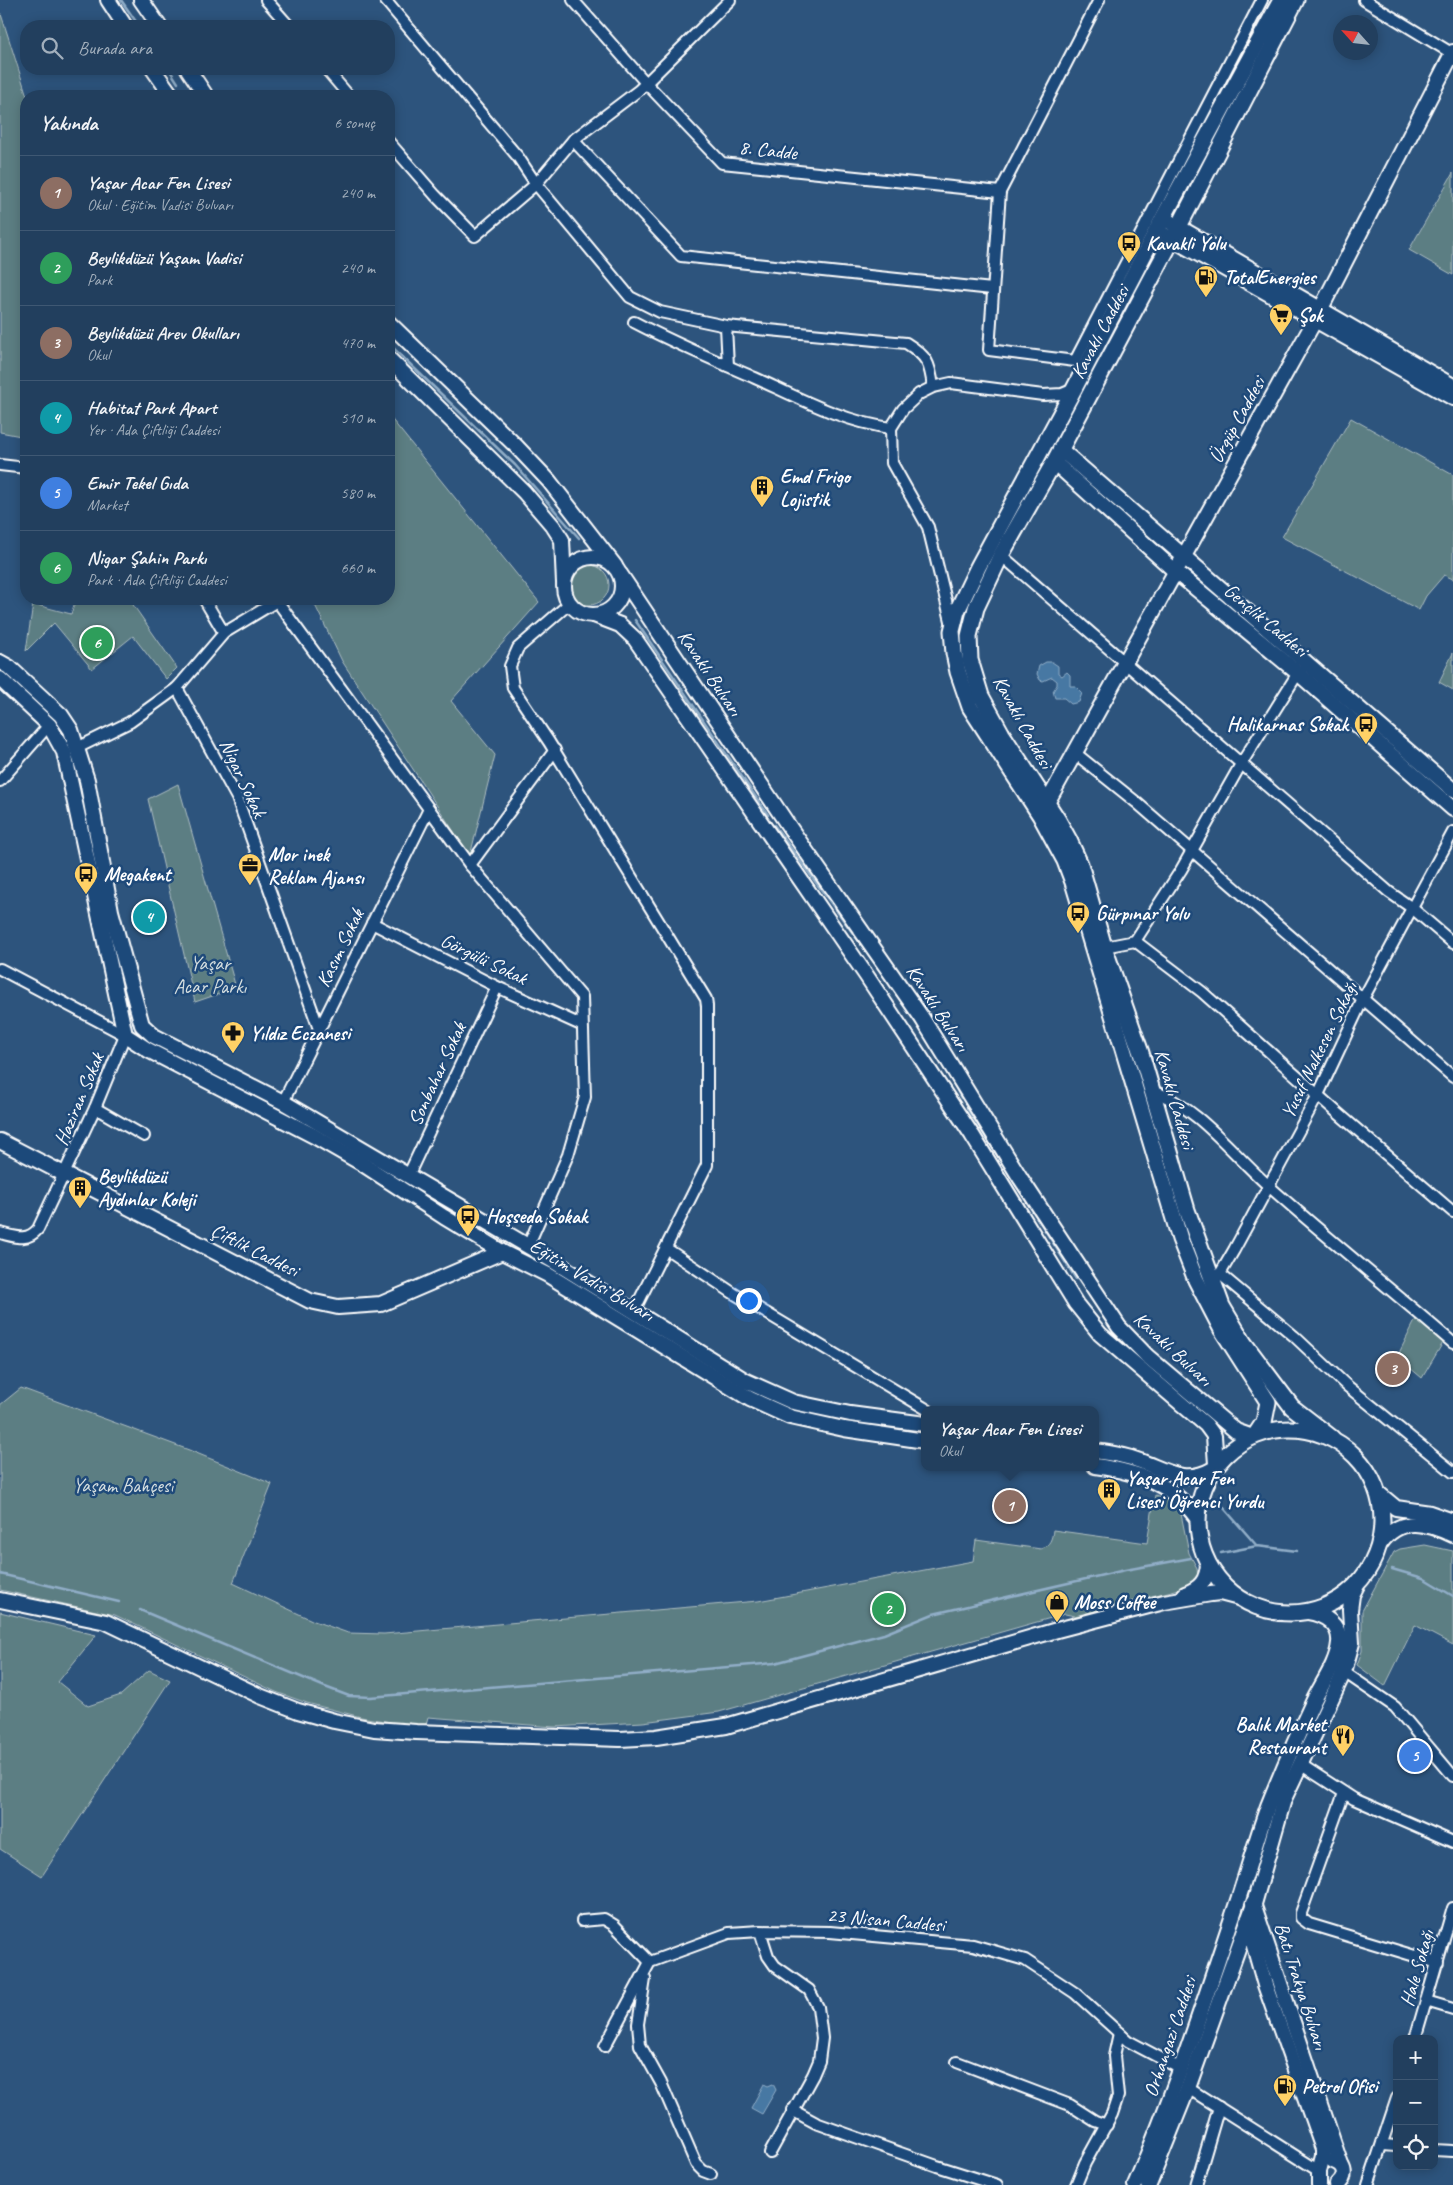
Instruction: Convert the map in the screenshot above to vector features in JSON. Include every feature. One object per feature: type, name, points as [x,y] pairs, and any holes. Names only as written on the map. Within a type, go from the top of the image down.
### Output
[{"type":"main road","points":[[108,0],[121,20]]},
{"type":"main road","points":[[141,0],[155,20]]},
{"type":"main road","name":"Kavaklı Caddesi","points":[[1253,1435],[1264,1422],[1268,1402],[1222,1330],[1196,1280],[1180,1239],[1073,882],[1065,862],[1040,815],[970,707],[958,672],[952,631],[957,611],[965,592],[1074,389],[1159,224],[1281,0]]},
{"type":"main road","name":"Kavaklı Caddesi","points":[[1296,0],[1057,456],[1001,556],[976,608],[969,636],[970,660],[981,696],[1002,734],[1070,840],[1080,864],[1104,947],[1141,1053],[1187,1210],[1216,1278],[1222,1306],[1244,1343],[1286,1400],[1332,1438]]},
{"type":"main road","name":"Ürgüp Caddesi","points":[[1047,803],[1318,316],[1453,54]]},
{"type":"main road","points":[[157,75],[168,90]]},
{"type":"main road","points":[[192,75],[202,90]]},
{"type":"main road","points":[[1159,224],[1318,316],[1453,398]]},
{"type":"main road","points":[[1318,316],[1453,386]]},
{"type":"main road","name":"Kavaklı Bulvarı","points":[[395,330],[516,446],[549,481],[617,570],[779,812],[922,1018],[1021,1179],[1119,1327],[1147,1356],[1236,1431],[1253,1435]]},
{"type":"main road","points":[[395,365],[524,492],[553,526],[562,540],[565,593],[570,603]]},
{"type":"main road","name":"Gençlik Caddesi","points":[[1057,456],[1184,558],[1453,790]]},
{"type":"main road","name":"Gençlik Caddesi","points":[[1057,456],[1176,572],[1298,673],[1453,809]]},
{"type":"main road","points":[[564,583],[572,565],[580,559],[599,557],[617,570],[622,583],[618,601],[603,613],[594,615]]},
{"type":"main road","name":"Kavaklı Bulvarı","points":[[570,603],[584,614],[594,615],[620,625],[636,640],[866,975],[972,1135],[1059,1279],[1088,1321],[1106,1340],[1206,1425],[1214,1436],[1215,1466]]},
{"type":"main road","points":[[0,662],[9,667],[61,715],[71,730],[70,750],[125,1036]]},
{"type":"main road","points":[[0,679],[49,725],[70,750],[87,780],[111,911],[142,1026]]},
{"type":"main road","name":"Eğitim Vadisi Bulvarı","points":[[142,1026],[154,1036],[283,1102],[528,1246],[746,1381],[793,1402],[850,1414],[921,1423]]},
{"type":"main road","name":"Eğitim Vadisi Bulvarı","points":[[125,1036],[148,1050],[314,1136],[361,1163],[502,1252],[548,1274],[750,1399],[790,1417],[844,1429],[921,1440]]},
{"type":"main road","name":"Çiftlik Caddesi","points":[[0,1141],[310,1301],[329,1306],[352,1307],[380,1304],[502,1252]]},
{"type":"main road","points":[[520,1260],[528,1246]]},
{"type":"main road","points":[[1380,1544],[1383,1521],[1378,1493],[1371,1476],[1361,1461],[1349,1449],[1332,1438],[1304,1429],[1286,1428],[1253,1435],[1228,1452],[1215,1466],[1200,1498],[1197,1518],[1198,1535],[1208,1564],[1223,1585],[1239,1598],[1261,1609],[1273,1612],[1288,1614],[1308,1612],[1324,1607],[1343,1597],[1357,1585],[1371,1565],[1380,1544],[1388,1532],[1404,1525],[1420,1524],[1440,1529],[1453,1536]]},
{"type":"main road","points":[[1099,1452],[1122,1455],[1155,1468],[1186,1477],[1196,1476],[1215,1466]]},
{"type":"main road","points":[[1099,1467],[1125,1470],[1162,1485],[1184,1501],[1197,1518]]},
{"type":"main road","points":[[1378,1493],[1396,1508],[1430,1513],[1453,1520]]},
{"type":"main road","points":[[1164,1602],[1199,1587],[1207,1574],[1208,1564]]},
{"type":"main road","name":"Batı Trakya Bulvarı","points":[[1247,1922],[1254,1904],[1284,1799],[1344,1672],[1352,1643],[1350,1610],[1352,1595],[1357,1585]]},
{"type":"main road","points":[[0,1600],[106,1622],[260,1696],[298,1711],[334,1721],[374,1729],[416,1732],[620,1739],[656,1738],[726,1726],[1057,1630],[1164,1602],[1213,1594],[1239,1598]]},
{"type":"main road","points":[[1238,1899],[1268,1807],[1313,1701],[1331,1668],[1339,1643],[1339,1634],[1332,1623],[1316,1613],[1308,1612]]},
{"type":"main road","name":"Batı Trakya Bulvarı","points":[[1320,2178],[1323,2149],[1304,2100],[1238,1899],[1245,1899],[1254,1904],[1273,1968],[1348,2185]]},
{"type":"main road","name":"Orhangazi Caddesi","points":[[1135,2185],[1181,2069],[1238,1899]]},
{"type":"main road","name":"Orhangazi Caddesi","points":[[1149,2185],[1188,2088],[1247,1922]]},
{"type":"main road","points":[[1232,1964],[1236,1958],[1244,1955],[1250,1956],[1260,1968]]},
{"type":"main road","points":[[1320,2178],[1330,2161],[1342,2167],[1344,2177],[1337,2185]]},
{"type":"street","points":[[266,0],[284,20]]},
{"type":"street","points":[[385,0],[518,157],[536,184],[630,297],[660,312],[726,326],[906,343],[917,350],[928,362],[931,367],[933,387]]},
{"type":"street","name":"8. Cadde","points":[[573,0],[646,83],[722,163],[1000,192]]},
{"type":"street","points":[[395,149],[435,195],[475,236],[536,184],[573,140],[646,83],[730,0]]},
{"type":"street","points":[[1099,0],[1000,192],[989,350],[1075,361],[1262,0]]},
{"type":"street","points":[[1364,0],[1453,54]]},
{"type":"street","points":[[331,75],[345,90]]},
{"type":"street","points":[[573,140],[681,256],[992,289]]},
{"type":"street","points":[[634,322],[678,345],[832,413],[862,423],[891,428]]},
{"type":"street","points":[[726,326],[728,366]]},
{"type":"street","points":[[952,631],[952,622],[928,527],[892,463],[891,428],[903,409],[919,394],[933,387],[951,383],[1043,395],[1062,394],[1074,389]]},
{"type":"street","points":[[0,465],[20,467]]},
{"type":"street","points":[[1001,556],[1240,764],[1453,943]]},
{"type":"street","points":[[570,603],[518,648],[510,666],[513,688],[554,750],[706,999],[708,1006],[707,1166],[634,1311]]},
{"type":"street","points":[[208,605],[224,633]]},
{"type":"street","points":[[70,750],[130,722],[177,688],[224,633],[270,605]]},
{"type":"street","points":[[279,605],[470,865],[582,998],[581,1025],[585,1097],[568,1154],[528,1246]]},
{"type":"street","points":[[1104,947],[1135,941],[1192,850],[1240,764],[1298,673]]},
{"type":"street","name":"Nigar Sokak","points":[[177,688],[237,798],[319,1029]]},
{"type":"street","points":[[0,781],[49,725]]},
{"type":"street","points":[[470,865],[554,750]]},
{"type":"street","points":[[1075,753],[1192,850],[1453,1077]]},
{"type":"street","name":"Kasım Sokak","points":[[283,1102],[428,809]]},
{"type":"street","name":"Yusuf Nalkesen Sokağı","points":[[1216,1278],[1318,1095],[1363,998],[1453,832]]},
{"type":"street","name":"Görgülü Sokak","points":[[372,923],[497,987],[581,1025]]},
{"type":"street","points":[[1135,941],[1202,992],[1453,1212]]},
{"type":"street","points":[[0,969],[125,1036],[142,1026]]},
{"type":"street","name":"Sonbahar Sokak","points":[[408,1176],[497,987]]},
{"type":"street","name":"Haziran Sokak","points":[[0,1233],[25,1238],[32,1236],[38,1229],[65,1176],[125,1036]]},
{"type":"street","points":[[1151,1090],[1175,1103],[1232,1148],[1268,1186],[1453,1343]]},
{"type":"street","points":[[95,1108],[144,1136]]},
{"type":"street","points":[[666,1249],[733,1293],[921,1406]]},
{"type":"street","points":[[1216,1278],[1294,1336],[1353,1390],[1453,1472]]},
{"type":"street","points":[[1344,1672],[1395,1707],[1453,1776]]},
{"type":"street","points":[[1300,1764],[1354,1799],[1453,1842]]},
{"type":"street","points":[[1344,1793],[1301,1913],[1301,1918],[1309,1924],[1438,1963]]},
{"type":"street","name":"Hale Sokağı","points":[[1416,2035],[1453,1908]]},
{"type":"street","points":[[582,1920],[604,1919],[614,1925],[648,1966],[638,2024],[640,2045],[661,2083],[696,2164],[703,2171],[711,2174]]},
{"type":"street","points":[[760,1931],[768,1956],[775,1966],[808,1990],[818,2007],[822,2038],[819,2061],[770,2153]]},
{"type":"street","name":"23 Nisan Caddesi","points":[[648,1966],[729,1933],[760,1931],[830,1932],[972,1944],[1025,1960],[1074,1994],[1128,2040],[1181,2069]]},
{"type":"street","points":[[605,2046],[648,1966]]},
{"type":"street","points":[[1426,2001],[1453,2010]]},
{"type":"street","points":[[1076,2185],[1085,2163],[1106,2125],[1118,2096],[1114,2056],[1119,2033]]},
{"type":"street","points":[[956,2062],[1070,2105],[1095,2121],[1106,2125]]},
{"type":"street","points":[[1188,2088],[1320,2178]]},
{"type":"street","points":[[1196,2185],[1219,2108]]},
{"type":"street","points":[[792,2110],[816,2123],[997,2185]]},
{"type":"street","points":[[1368,2185],[1393,2111]]},
{"type":"street","points":[[1383,2145],[1393,2146]]},
{"type":"street","points":[[1438,2150],[1453,2151]]},
{"type":"green space","points":[[0,11],[25,90],[20,90],[20,436],[0,432]]},
{"type":"green space","points":[[1453,173],[1453,275],[1409,250]]},
{"type":"green space","points":[[1351,418],[1453,475],[1453,579],[1444,575],[1426,596],[1419,610],[1282,537]]},
{"type":"green space","points":[[395,423],[539,602],[451,701],[495,755],[470,856],[342,661],[315,605],[395,605]]},
{"type":"green space","points":[[593,565],[600,568],[606,574],[609,585],[608,593],[600,602],[593,605],[585,605],[578,602],[570,593],[569,581],[572,574],[581,566]]},
{"type":"green space","points":[[33,605],[71,614],[74,605],[133,605],[177,668],[166,679],[133,636],[92,669],[54,623],[26,651]]},
{"type":"green space","points":[[1453,653],[1453,690],[1439,682]]},
{"type":"green space","name":"Yaşar Acar Parkı","points":[[178,784],[236,988],[195,1002],[148,799]]},
{"type":"green space","points":[[1416,1319],[1444,1341],[1422,1378],[1397,1357]]},
{"type":"green space","name":"Yaşam Bahçesi","points":[[21,1388],[189,1450],[272,1484],[233,1583],[314,1621],[348,1633],[384,1634],[758,1601],[973,1561],[976,1540],[1041,1549],[1047,1546],[1053,1530],[1147,1543],[1155,1495],[1175,1503],[1180,1509],[1189,1553],[1197,1568],[1198,1578],[1191,1586],[1075,1616],[1065,1614],[719,1712],[643,1722],[555,1727],[428,1717],[425,1728],[361,1717],[307,1703],[276,1692],[115,1615],[0,1590],[0,1405]]},
{"type":"green space","points":[[1425,1545],[1453,1551],[1453,1645],[1415,1625],[1385,1686],[1357,1665],[1362,1651],[1362,1611],[1394,1552],[1400,1549]]},
{"type":"green space","points":[[0,1612],[96,1635],[58,1682],[88,1706],[121,1695],[149,1670],[170,1680],[42,1876],[0,1849]]},
{"type":"water","points":[[1046,662],[1052,662],[1058,666],[1058,673],[1062,676],[1067,672],[1070,675],[1070,686],[1075,686],[1082,693],[1079,702],[1071,704],[1064,698],[1055,698],[1053,691],[1057,681],[1052,677],[1043,681],[1040,680],[1037,674],[1039,666]]},
{"type":"water","points":[[764,2084],[768,2086],[773,2084],[776,2090],[762,2114],[751,2108]]},
{"type":"waterway","points":[[121,0],[135,20]]},
{"type":"waterway","points":[[173,75],[178,83]]},
{"type":"waterway","points":[[395,350],[515,465],[579,538]]},
{"type":"waterway","points":[[635,620],[768,815]]},
{"type":"waterway","points":[[774,825],[887,980],[930,1044]]},
{"type":"waterway","points":[[946,1070],[961,1098]]},
{"type":"waterway","points":[[967,1108],[1076,1279]]},
{"type":"waterway","points":[[1223,1507],[1257,1546]]},
{"type":"waterway","points":[[1221,1553],[1257,1546],[1297,1551]]},
{"type":"waterway","points":[[140,1610],[325,1687],[349,1696],[370,1697],[775,1663],[884,1634],[933,1614],[1125,1570],[1191,1558]]},
{"type":"waterway","points":[[1392,1569],[1423,1578],[1453,1596]]},
{"type":"waterway","points":[[0,1574],[119,1602]]},
{"type":"place","name":"Kavakli Yolu","points":[[1129,264]]},
{"type":"place","name":"TotalEnergies","points":[[1206,298]]},
{"type":"place","name":"Şok","points":[[1281,336]]},
{"type":"place","name":"Emd Frigo Lojistik","points":[[762,508]]},
{"type":"place","name":"Nigar Şahin Parkı","points":[[97,643]]},
{"type":"place","name":"Halikarnas Sokak","points":[[1366,745]]},
{"type":"place","name":"Mor inek Reklam Ajansı","points":[[250,886]]},
{"type":"place","name":"Megakent","points":[[86,895]]},
{"type":"place","name":"Habitat Park Apart","points":[[149,917]]},
{"type":"place","name":"Gürpınar Yolu","points":[[1078,934]]},
{"type":"place","name":"Yıldız Eczanesi","points":[[233,1054]]},
{"type":"place","name":"Beylikdüzü Aydınlar Koleji","points":[[80,1209]]},
{"type":"place","name":"Hoşseda Sokak","points":[[468,1237]]},
{"type":"place","name":"Beylikdüzü Arev Okulları","points":[[1393,1369]]},
{"type":"place","name":"Yaşar Acar Fen Lisesi","points":[[1010,1506]]},
{"type":"place","name":"Yaşar Acar Fen Lisesi Öğrenci Yurdu","points":[[1109,1511]]},
{"type":"place","name":"Beylikdüzü Yaşam Vadisi","points":[[888,1609]]},
{"type":"place","name":"Moss Coffee","points":[[1057,1623]]},
{"type":"place","name":"Emir Tekel Gıda","points":[[1415,1756]]},
{"type":"place","name":"Balık Market Restaurant","points":[[1343,1757]]},
{"type":"place","name":"Petrol Ofisi","points":[[1285,2107]]}]
